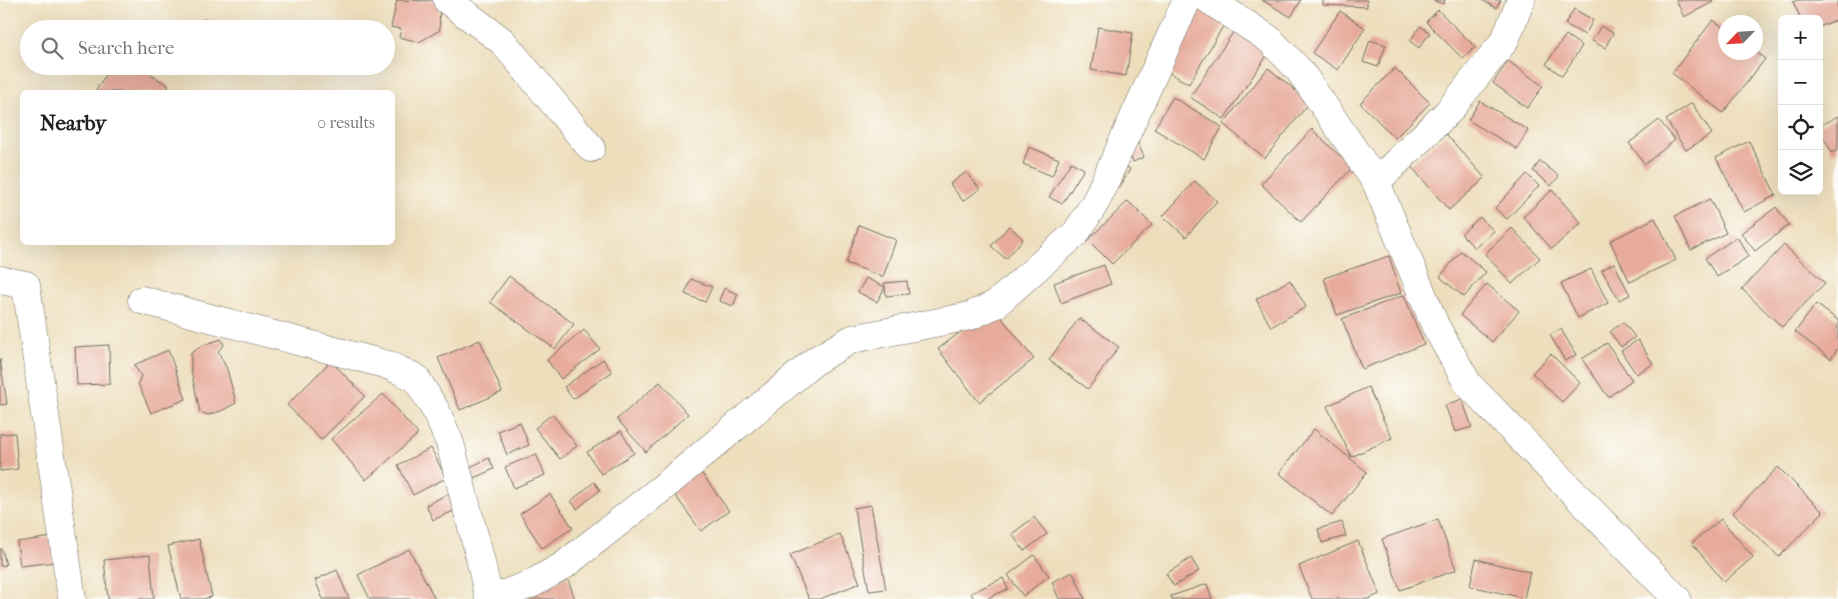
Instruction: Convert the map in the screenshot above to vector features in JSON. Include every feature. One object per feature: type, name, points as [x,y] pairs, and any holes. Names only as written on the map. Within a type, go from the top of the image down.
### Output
[{"type":"street","points":[[447,0],[502,41],[591,148]]},
{"type":"street","points":[[142,300],[388,365],[416,378],[436,411],[450,442],[490,599],[531,584],[563,566],[667,484],[816,360],[852,339],[970,316],[996,304],[1076,233],[1090,211],[1186,0]]},
{"type":"street","points":[[1209,0],[1269,39],[1300,71],[1376,182],[1435,326],[1468,384],[1677,599]]},
{"type":"street","points":[[1376,182],[1448,112],[1505,40],[1521,0]]},
{"type":"street","points":[[0,280],[26,285],[72,599]]},
{"type":"building","points":[[397,0],[439,1],[440,30],[419,42],[399,37],[401,29],[395,28],[395,20],[393,20]]},
{"type":"building","points":[[1196,0],[1229,16],[1189,84],[1157,66]]},
{"type":"building","points":[[1262,0],[1301,0],[1291,17]]},
{"type":"building","points":[[1323,0],[1367,0],[1367,7],[1323,5]]},
{"type":"building","points":[[1432,0],[1445,0],[1444,4]]},
{"type":"building","points":[[1482,0],[1501,0],[1496,8]]},
{"type":"building","points":[[1676,0],[1712,0],[1713,2],[1684,17]]},
{"type":"building","points":[[1797,0],[1837,0],[1838,19],[1823,25],[1823,15],[1799,15],[1793,2]]},
{"type":"building","points":[[1574,9],[1593,20],[1585,35],[1565,24]]},
{"type":"building","points":[[1438,10],[1475,47],[1463,59],[1426,22]]},
{"type":"building","points":[[1340,11],[1365,28],[1338,70],[1312,53]]},
{"type":"building","points":[[1713,20],[1718,23],[1718,60],[1763,60],[1763,57],[1765,59],[1723,113],[1672,73]]},
{"type":"building","points":[[1420,26],[1430,33],[1419,48],[1410,41]]},
{"type":"building","points":[[1601,26],[1613,33],[1605,48],[1592,41]]},
{"type":"building","points":[[1098,27],[1133,33],[1126,76],[1091,70]]},
{"type":"building","points":[[1234,31],[1268,54],[1224,119],[1190,97]]},
{"type":"building","points":[[1566,35],[1582,46],[1562,76],[1546,64]]},
{"type":"building","points":[[1370,40],[1386,45],[1378,67],[1363,62]]},
{"type":"building","points":[[1508,61],[1543,86],[1527,108],[1493,83]]},
{"type":"building","points":[[1268,68],[1310,102],[1265,158],[1223,124]]},
{"type":"building","points":[[1395,68],[1430,103],[1395,138],[1360,103]]},
{"type":"building","points":[[105,75],[151,75],[168,85],[169,90],[96,90]]},
{"type":"building","points":[[1173,97],[1222,127],[1204,159],[1154,129]]},
{"type":"building","points":[[1480,101],[1528,130],[1517,149],[1468,120]]},
{"type":"building","points":[[1692,103],[1712,134],[1686,150],[1666,120]]},
{"type":"building","points":[[1838,116],[1838,150],[1832,153],[1823,136],[1823,124]]},
{"type":"building","points":[[1659,120],[1675,140],[1645,164],[1629,143]]},
{"type":"building","points":[[1312,129],[1352,168],[1301,222],[1261,184]]},
{"type":"building","points":[[1446,134],[1485,178],[1449,210],[1410,165]]},
{"type":"building","points":[[1137,141],[1144,157],[1133,162],[1126,146]]},
{"type":"building","points":[[1749,141],[1776,195],[1744,212],[1716,158]]},
{"type":"building","points":[[1029,147],[1059,159],[1052,176],[1023,164]]},
{"type":"building","points":[[1540,161],[1559,176],[1551,186],[1533,171]]},
{"type":"building","points":[[1071,162],[1084,169],[1062,204],[1049,197]]},
{"type":"building","points":[[1120,163],[1130,169],[1120,187],[1109,181]]},
{"type":"building","points":[[966,172],[980,189],[963,201],[950,184]]},
{"type":"building","points":[[1527,174],[1539,186],[1507,219],[1495,208]]},
{"type":"building","points":[[1195,181],[1217,201],[1186,237],[1163,216]]},
{"type":"building","points":[[1552,190],[1581,223],[1552,249],[1523,217]]},
{"type":"building","points":[[1710,199],[1726,233],[1691,250],[1675,216]]},
{"type":"building","points":[[1128,201],[1152,225],[1112,264],[1088,240]]},
{"type":"building","points":[[1776,207],[1789,225],[1755,251],[1741,233]]},
{"type":"building","points":[[1480,217],[1494,231],[1475,248],[1461,234]]},
{"type":"building","points":[[1655,218],[1676,260],[1630,282],[1610,241]]},
{"type":"building","points":[[859,225],[896,240],[883,277],[846,263]]},
{"type":"building","points":[[1009,226],[1023,239],[1006,259],[991,246]]},
{"type":"building","points":[[1512,228],[1540,258],[1512,284],[1485,254]]},
{"type":"building","points":[[1737,237],[1749,256],[1717,277],[1705,258]]},
{"type":"building","points":[[1784,245],[1825,283],[1782,327],[1742,289]]},
{"type":"building","points":[[1461,251],[1486,272],[1464,297],[1440,277]]},
{"type":"building","points":[[1389,256],[1401,293],[1337,315],[1324,278]]},
{"type":"building","points":[[1614,263],[1630,295],[1619,300],[1602,270]]},
{"type":"building","points":[[1104,265],[1111,284],[1061,303],[1054,283]]},
{"type":"building","points":[[1591,269],[1608,303],[1578,318],[1561,283]]},
{"type":"building","points":[[509,276],[574,324],[555,349],[490,302]]},
{"type":"building","points":[[866,278],[885,287],[877,302],[858,292]]},
{"type":"building","points":[[691,279],[712,287],[705,302],[685,294]]},
{"type":"building","points":[[1290,280],[1306,307],[1271,327],[1256,299]]},
{"type":"building","points":[[907,281],[909,294],[886,296],[884,283]]},
{"type":"building","points":[[1487,284],[1519,311],[1492,342],[1460,315]]},
{"type":"building","points":[[724,288],[738,294],[733,306],[719,301]]},
{"type":"building","points":[[1404,295],[1424,344],[1362,369],[1342,319]]},
{"type":"building","points":[[1816,304],[1838,320],[1838,348],[1831,359],[1795,332]]},
{"type":"building","points":[[993,307],[1034,359],[979,402],[938,349]]},
{"type":"building","points":[[1079,318],[1119,347],[1088,389],[1049,360]]},
{"type":"building","points":[[1623,322],[1635,337],[1621,347],[1610,332]]},
{"type":"building","points":[[1561,329],[1576,355],[1565,361],[1550,335]]},
{"type":"building","points":[[584,330],[600,349],[561,379],[547,360]]},
{"type":"building","points":[[221,339],[224,345],[218,351],[227,369],[236,403],[208,415],[200,412],[191,370],[191,353],[203,345]]},
{"type":"building","points":[[480,340],[502,392],[460,410],[438,358]]},
{"type":"building","points":[[1638,340],[1653,364],[1636,374],[1621,351]]},
{"type":"building","points":[[1607,343],[1632,380],[1608,397],[1582,359]]},
{"type":"building","points":[[109,345],[110,384],[77,385],[75,347]]},
{"type":"building","points":[[168,350],[186,399],[151,413],[138,383],[141,376],[134,365]]},
{"type":"building","points":[[1551,354],[1580,383],[1562,402],[1532,373]]},
{"type":"building","points":[[0,359],[7,404],[0,405]]},
{"type":"building","points":[[603,359],[612,372],[573,399],[564,387]]},
{"type":"building","points":[[331,361],[365,396],[321,440],[287,405]]},
{"type":"building","points":[[660,382],[688,414],[646,452],[617,419]]},
{"type":"building","points":[[1368,387],[1392,438],[1351,457],[1327,406]]},
{"type":"building","points":[[383,394],[418,434],[366,480],[331,439]]},
{"type":"building","points":[[1462,399],[1472,427],[1455,432],[1445,405]]},
{"type":"building","points":[[552,414],[577,446],[560,459],[535,428]]},
{"type":"building","points":[[520,422],[529,445],[507,455],[498,431]]},
{"type":"building","points":[[1314,429],[1367,472],[1332,516],[1279,473]]},
{"type":"building","points":[[621,431],[634,453],[601,474],[587,452]]},
{"type":"building","points":[[15,433],[18,469],[0,471],[0,434]]},
{"type":"building","points":[[431,448],[446,478],[413,495],[398,465]]},
{"type":"building","points":[[536,454],[545,475],[514,488],[505,467]]},
{"type":"building","points":[[489,458],[494,469],[469,480],[464,470]]},
{"type":"building","points":[[695,464],[729,511],[701,531],[667,484]]},
{"type":"building","points":[[1778,467],[1823,512],[1779,557],[1733,513]]},
{"type":"building","points":[[594,482],[600,490],[577,509],[571,501]]},
{"type":"building","points":[[448,494],[456,510],[433,520],[426,505]]},
{"type":"building","points":[[550,494],[573,528],[542,548],[520,514]]},
{"type":"building","points":[[871,505],[886,589],[869,591],[854,508]]},
{"type":"building","points":[[1034,517],[1047,534],[1024,551],[1012,534]]},
{"type":"building","points":[[1438,519],[1456,570],[1400,590],[1382,539]]},
{"type":"building","points":[[1721,519],[1753,557],[1724,582],[1692,543]]},
{"type":"building","points":[[1342,522],[1346,536],[1322,543],[1318,529]]},
{"type":"building","points":[[840,534],[860,583],[820,599],[809,599],[790,555]]},
{"type":"building","points":[[52,537],[56,562],[20,566],[17,542]]},
{"type":"building","points":[[199,539],[212,597],[181,599],[168,546]]},
{"type":"building","points":[[1358,541],[1380,594],[1368,599],[1312,599],[1299,566]]},
{"type":"building","points":[[0,549],[2,549],[6,565],[0,566]]},
{"type":"building","points":[[409,549],[435,599],[370,599],[358,575]]},
{"type":"building","points":[[150,555],[154,599],[108,599],[104,560]]},
{"type":"building","points":[[1034,555],[1049,576],[1023,596],[1008,575]]},
{"type":"building","points":[[1191,558],[1199,571],[1174,586],[1166,574]]},
{"type":"building","points":[[1476,559],[1530,572],[1524,598],[1470,586]]},
{"type":"building","points":[[337,570],[349,599],[323,599],[315,580]]},
{"type":"building","points":[[1073,572],[1085,599],[1059,599],[1052,582]]},
{"type":"building","points":[[567,577],[575,599],[524,599]]},
{"type":"building","points":[[1003,578],[1008,589],[986,599],[974,599],[971,593]]},
{"type":"building","points":[[1207,584],[1212,599],[1172,599],[1171,596]]}]
